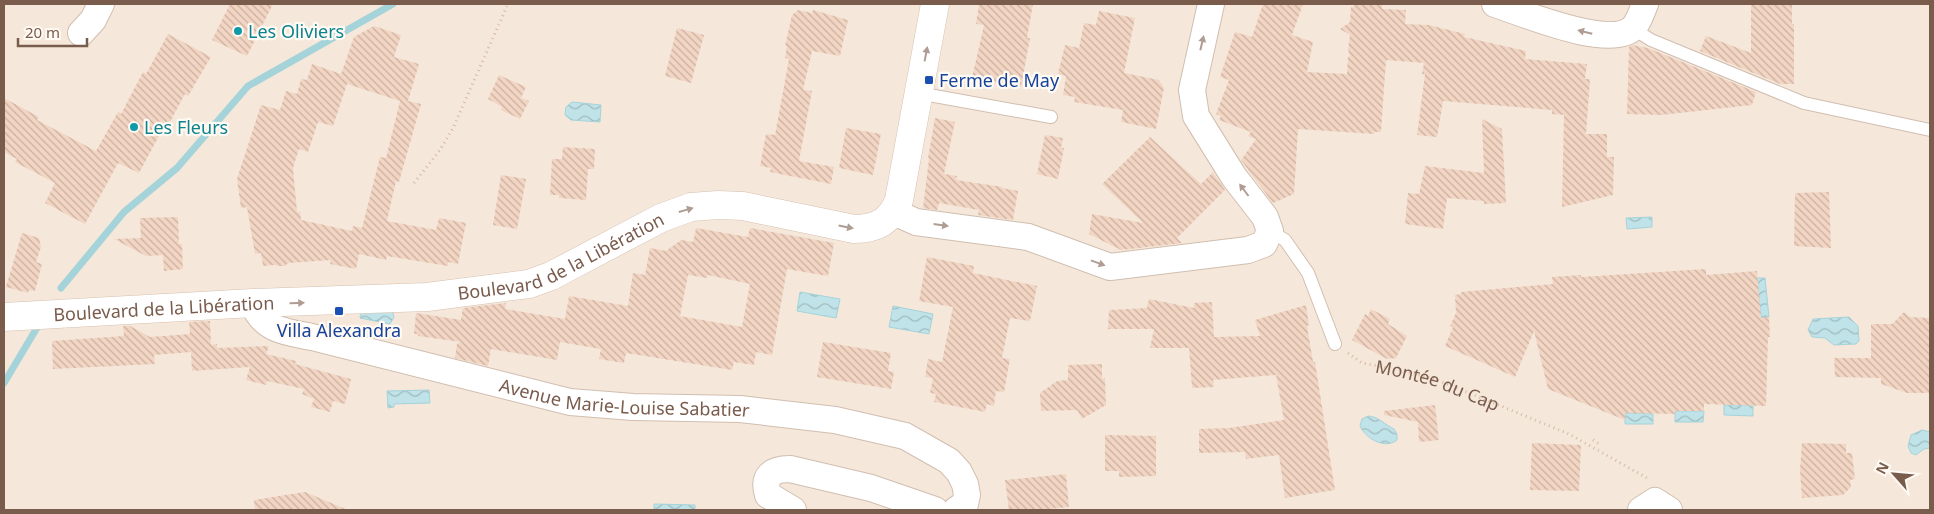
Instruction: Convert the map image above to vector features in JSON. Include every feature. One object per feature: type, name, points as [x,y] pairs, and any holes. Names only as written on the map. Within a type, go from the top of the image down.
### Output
[{"type":"main road","points":[[894,212],[899,200],[935,4]]},
{"type":"main road","name":"Boulevard de la Libération","points":[[4,317],[253,303],[428,298],[529,284],[566,268],[661,218],[691,208],[718,205],[743,206],[854,229],[866,229],[886,220],[894,212]]},
{"type":"street","points":[[81,33],[93,20],[101,4]]},
{"type":"street","points":[[894,212],[916,222],[1028,237],[1110,267],[1248,250],[1264,244],[1270,230],[1265,217],[1234,177],[1196,116],[1192,90],[1211,4]]},
{"type":"street","points":[[1495,4],[1555,24],[1594,34],[1617,34],[1632,28],[1645,4]]},
{"type":"street","name":"Avenue Marie-Louise Sabatier","points":[[253,303],[256,314],[268,324],[283,332],[312,337],[570,402],[633,407],[740,409],[835,420],[905,436],[949,461],[959,472],[965,484],[967,495],[964,504],[956,510]]},
{"type":"street","points":[[793,510],[768,495],[765,485],[769,475],[779,469],[790,469],[871,488],[935,510]]},
{"type":"lane","points":[[1632,28],[1651,40],[1804,103],[1930,130]]},
{"type":"lane","points":[[918,93],[1051,117]]},
{"type":"lane","points":[[1270,230],[1285,240],[1308,273],[1335,344]]},
{"type":"path","points":[[414,183],[440,150],[453,128],[508,4]]},
{"type":"path","name":"Montée du Cap","points":[[1335,344],[1362,363],[1434,379],[1576,437],[1650,479],[1656,487],[1655,507]]},
{"type":"path","points":[[1592,440],[1599,444]]},
{"type":"shaded area","points":[[4,4],[1930,4],[1930,510],[4,510]]},
{"type":"water","points":[[572,102],[601,105],[600,122],[571,120],[565,115],[566,107]]},
{"type":"water","points":[[1652,217],[1652,227],[1627,229],[1626,218]]},
{"type":"water","points":[[1757,278],[1765,278],[1769,317],[1761,318]]},
{"type":"water","points":[[800,292],[840,299],[836,318],[797,311]]},
{"type":"water","points":[[893,306],[933,314],[929,334],[889,327]]},
{"type":"water","points":[[392,309],[394,317],[390,324],[360,318],[361,311]]},
{"type":"water","points":[[1849,317],[1858,326],[1859,341],[1856,344],[1834,345],[1825,338],[1812,337],[1808,330],[1813,319]]},
{"type":"water","points":[[429,390],[430,403],[394,404],[394,407],[388,408],[387,391]]},
{"type":"water","points":[[1724,405],[1753,405],[1753,416],[1724,415]]},
{"type":"water","points":[[1675,411],[1704,411],[1703,422],[1675,422]]},
{"type":"water","points":[[1625,413],[1653,414],[1653,424],[1625,424]]},
{"type":"water","points":[[1368,416],[1378,419],[1394,429],[1397,434],[1397,440],[1387,444],[1376,441],[1366,435],[1360,426],[1362,419]]},
{"type":"water","points":[[1922,430],[1930,432],[1930,448],[1924,449],[1916,455],[1911,453],[1908,446],[1911,435]]},
{"type":"water","points":[[654,504],[695,505],[695,510],[654,510]]},
{"type":"building","name":"Les Oliviers","points":[[230,4],[273,4],[247,56],[212,40]]},
{"type":"building","points":[[979,4],[1033,4],[1027,38],[1030,38],[1021,87],[972,78],[984,25],[976,24]]},
{"type":"building","points":[[1263,4],[1303,4],[1292,35],[1313,42],[1307,72],[1347,74],[1348,56],[1350,57],[1348,49],[1350,35],[1340,29],[1350,22],[1351,7],[1354,7],[1354,4],[1382,4],[1382,9],[1406,10],[1405,24],[1429,25],[1465,34],[1464,37],[1526,51],[1525,59],[1587,64],[1585,79],[1590,79],[1586,134],[1607,134],[1607,157],[1614,157],[1613,195],[1562,207],[1564,115],[1552,114],[1552,110],[1443,101],[1437,137],[1417,135],[1425,74],[1422,74],[1424,63],[1386,60],[1381,132],[1374,132],[1374,134],[1298,129],[1294,194],[1273,203],[1241,160],[1256,139],[1248,136],[1251,132],[1219,120],[1221,116],[1216,114],[1229,80],[1220,77],[1235,32],[1252,37]]},
{"type":"building","points":[[1751,4],[1792,4],[1794,84],[1780,84],[1700,51],[1706,36],[1751,53]]},
{"type":"building","points":[[798,10],[812,13],[813,10],[848,20],[840,56],[812,51],[803,90],[812,91],[799,161],[834,167],[831,184],[770,172],[771,168],[760,166],[766,134],[775,135],[789,59],[785,58],[787,46],[785,46],[792,15]]},
{"type":"building","points":[[1099,11],[1135,18],[1124,73],[1159,80],[1164,88],[1156,129],[1121,122],[1123,110],[1074,102],[1075,97],[1063,95],[1066,76],[1058,74],[1065,45],[1079,48],[1084,23],[1096,25]]},
{"type":"building","points":[[374,26],[401,35],[394,57],[419,64],[408,101],[421,104],[399,182],[396,181],[387,221],[436,230],[439,218],[466,223],[458,264],[448,262],[448,266],[387,256],[386,260],[359,254],[356,269],[330,264],[331,260],[288,263],[285,266],[263,266],[261,253],[255,254],[247,207],[241,208],[237,179],[261,105],[280,110],[286,91],[297,94],[301,79],[307,80],[312,64],[341,74],[354,37]],"holes":[[[347,84],[400,101],[386,158],[380,157],[362,228],[353,226],[352,231],[301,220],[300,212],[297,212],[293,168],[299,149],[308,152],[318,122],[333,126]]]},
{"type":"building","points":[[677,28],[704,35],[691,83],[665,76]]},
{"type":"building","name":"Les Fleurs","points":[[168,34],[211,57],[188,96],[185,94],[163,135],[160,134],[139,173],[118,163],[85,224],[45,203],[55,183],[15,162],[17,159],[4,152],[4,98],[39,117],[37,120],[96,151],[118,112],[121,114],[143,72],[146,74]]},
{"type":"building","points":[[1632,45],[1648,48],[1756,92],[1752,105],[1661,115],[1627,114],[1629,47]]},
{"type":"building","points":[[499,75],[526,87],[521,98],[529,101],[520,119],[501,110],[502,107],[488,99]]},
{"type":"building","points":[[935,118],[955,122],[944,174],[957,176],[956,180],[1018,191],[1013,220],[978,215],[979,210],[939,203],[937,210],[923,208],[928,158]]},
{"type":"building","points":[[1482,119],[1502,129],[1506,203],[1484,204],[1484,201],[1447,198],[1443,229],[1405,224],[1408,193],[1419,194],[1425,166],[1484,173]]},
{"type":"building","points":[[846,128],[881,134],[873,175],[839,168]]},
{"type":"building","points":[[1045,135],[1063,138],[1061,148],[1064,148],[1058,179],[1037,174]]},
{"type":"building","points":[[1150,137],[1201,184],[1213,172],[1225,190],[1177,238],[1182,243],[1121,250],[1089,234],[1092,214],[1143,223],[1102,184]]},
{"type":"building","points":[[563,147],[595,149],[594,169],[588,169],[586,200],[559,198],[559,195],[550,195],[552,159],[562,159]]},
{"type":"building","points":[[501,175],[526,179],[517,229],[493,225]]},
{"type":"building","points":[[1829,192],[1831,248],[1794,246],[1795,193]]},
{"type":"building","points":[[178,217],[179,244],[182,244],[183,269],[164,271],[163,255],[146,256],[114,239],[141,238],[140,218]]},
{"type":"building","points":[[696,228],[748,237],[750,228],[834,243],[828,276],[787,269],[772,355],[756,352],[754,365],[734,362],[732,370],[626,353],[624,363],[599,359],[601,349],[560,342],[557,360],[491,349],[488,366],[455,358],[457,344],[461,342],[414,334],[416,313],[461,320],[463,308],[506,303],[505,309],[565,319],[569,296],[628,306],[633,273],[645,275],[650,248],[666,251],[681,240],[693,242]],"holes":[[[688,275],[707,278],[708,275],[750,284],[742,327],[680,316]]]},
{"type":"building","points":[[22,233],[39,238],[41,247],[36,262],[42,264],[35,291],[29,290],[28,293],[6,287]]},
{"type":"building","points":[[927,257],[974,266],[973,273],[1037,286],[1030,321],[1010,318],[1002,358],[1010,359],[1004,392],[996,391],[994,406],[987,404],[985,412],[934,402],[936,394],[930,393],[933,378],[925,377],[928,359],[942,362],[953,307],[919,301]]},
{"type":"building","points":[[1706,269],[1706,275],[1757,271],[1761,318],[1769,317],[1770,337],[1768,337],[1766,406],[1704,404],[1704,411],[1675,411],[1675,414],[1625,413],[1625,420],[1548,389],[1534,331],[1515,377],[1445,346],[1453,327],[1450,326],[1456,313],[1455,295],[1461,294],[1461,292],[1553,284],[1552,277],[1581,275],[1581,277]]},
{"type":"building","points":[[1149,299],[1194,308],[1194,303],[1212,302],[1214,337],[1260,336],[1255,320],[1306,305],[1309,325],[1307,326],[1313,362],[1315,362],[1335,490],[1285,498],[1279,455],[1246,459],[1245,452],[1199,453],[1199,429],[1229,428],[1284,420],[1276,375],[1213,380],[1214,387],[1192,388],[1189,348],[1150,348],[1154,329],[1108,329],[1109,310],[1147,308]]},
{"type":"building","points":[[1371,309],[1390,319],[1388,324],[1407,336],[1396,358],[1387,359],[1352,340],[1365,314],[1368,316]]},
{"type":"building","points":[[1904,312],[1910,317],[1930,318],[1930,393],[1907,393],[1881,384],[1881,378],[1835,377],[1834,358],[1871,358],[1871,324],[1892,324]]},
{"type":"building","points":[[210,321],[211,345],[217,344],[217,348],[269,346],[266,354],[296,361],[295,364],[351,379],[345,404],[333,401],[330,412],[311,407],[314,399],[302,394],[304,389],[267,381],[266,385],[246,380],[250,367],[192,371],[191,352],[154,355],[155,364],[53,369],[52,341],[124,336],[123,326],[130,326],[150,337],[190,334],[189,322]]},
{"type":"building","points":[[823,342],[891,353],[888,371],[894,372],[891,389],[817,377]]},
{"type":"building","points":[[1102,364],[1102,379],[1105,378],[1106,405],[1082,419],[1077,410],[1041,411],[1040,393],[1057,381],[1068,380],[1068,365]]},
{"type":"building","points":[[1435,405],[1439,440],[1419,442],[1418,422],[1384,415],[1384,411]]},
{"type":"building","points":[[1105,435],[1156,436],[1156,476],[1119,477],[1119,471],[1105,471]]},
{"type":"building","points":[[1532,443],[1581,445],[1579,491],[1530,490]]},
{"type":"building","points":[[1802,443],[1846,444],[1846,453],[1852,453],[1855,479],[1850,480],[1851,487],[1843,495],[1802,498],[1800,470]]},
{"type":"building","points":[[1066,474],[1069,507],[1009,510],[1005,480]]},
{"type":"building","points":[[305,492],[348,510],[255,510],[254,500]]},
{"type":"waterway","points":[[61,288],[124,212],[177,168],[248,86],[393,4]]},
{"type":"waterway","points":[[4,383],[38,326]]},
{"type":"place","name":"Les Oliviers","points":[[238,31]]},
{"type":"place","name":"Ferme de May","points":[[929,80]]},
{"type":"place","name":"Les Fleurs","points":[[134,127]]},
{"type":"place","name":"Villa Alexandra","points":[[339,311]]}]
